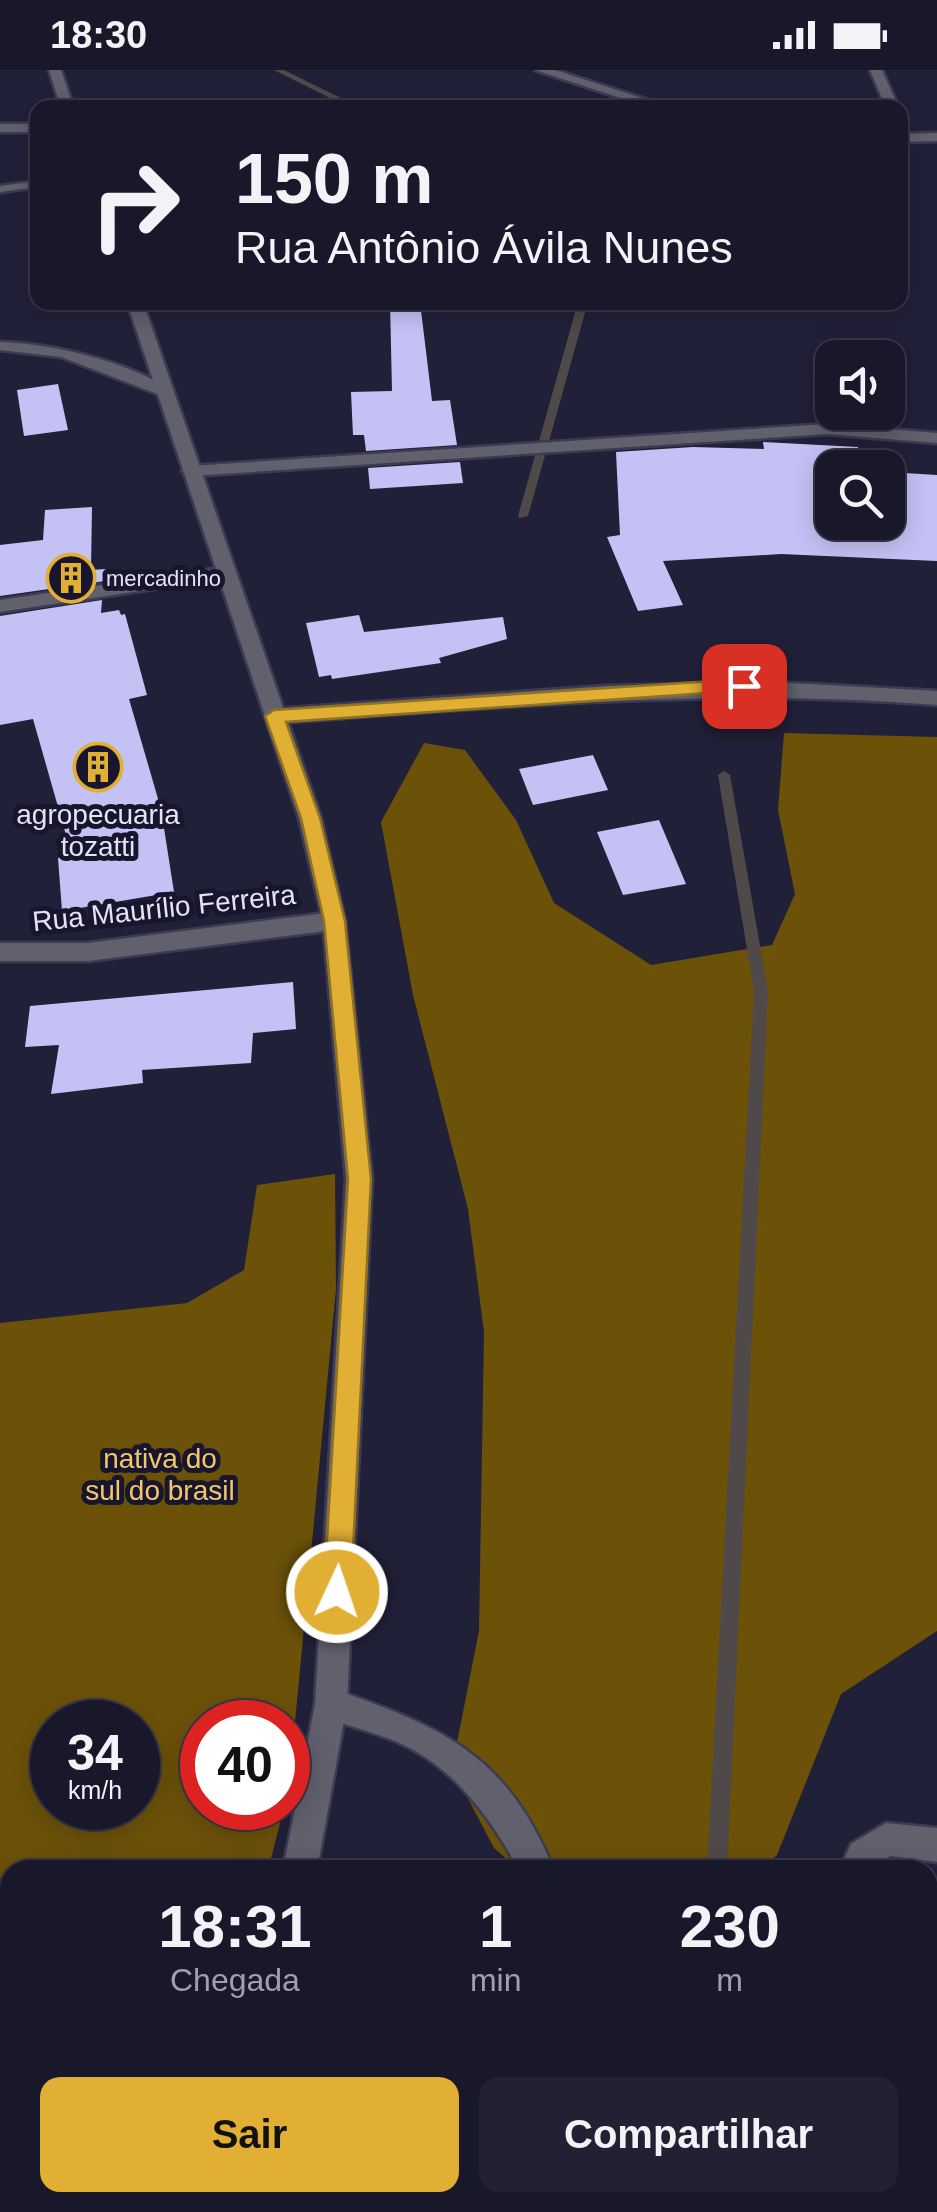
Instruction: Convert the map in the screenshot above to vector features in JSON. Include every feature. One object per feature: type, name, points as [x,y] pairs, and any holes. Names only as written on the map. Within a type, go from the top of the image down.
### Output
[{"type":"street","points":[[55,70],[65,100]]},
{"type":"street","points":[[540,70],[640,100]]},
{"type":"street","points":[[876,70],[890,100]]},
{"type":"street","points":[[0,128],[30,128]]},
{"type":"street","points":[[908,138],[937,137]]},
{"type":"street","points":[[137,310],[310,818],[334,921],[360,1179],[331,1704],[302,1860]]},
{"type":"street","points":[[191,471],[827,430],[937,438]]},
{"type":"street","points":[[0,606],[226,572]]},
{"type":"street","points":[[274,716],[744,686],[858,689],[937,698]]},
{"type":"street","name":"Rua Maurílio Ferreira","points":[[0,952],[88,952],[334,921]]},
{"type":"street","points":[[331,1704],[414,1733],[464,1764],[506,1812],[532,1860]]},
{"type":"street","points":[[861,1860],[886,1839],[937,1845]]},
{"type":"lane","points":[[0,189],[30,185]]},
{"type":"lane","points":[[0,346],[58,352],[111,368],[165,392]]},
{"type":"green space","points":[[784,733],[937,737],[937,1631],[841,1694],[777,1855],[771,1860],[508,1860],[494,1848],[452,1768],[479,1631],[484,1332],[468,1209],[413,995],[381,822],[424,743],[465,750],[516,820],[554,903],[651,965],[772,945],[795,894],[778,810]]},
{"type":"green space","name":"nativa do sul do brasil","points":[[335,1174],[336,1289],[297,1700],[180,1700],[180,1830],[278,1830],[271,1860],[0,1860],[0,1323],[187,1303],[244,1270],[257,1185]]},
{"type":"building","points":[[390,310],[421,310],[432,401],[450,400],[457,445],[366,451],[364,435],[353,435],[351,392],[392,391]]},
{"type":"building","points":[[58,384],[68,430],[24,436],[17,390]]},
{"type":"building","points":[[763,442],[858,447],[858,450],[815,450],[815,540],[905,540],[905,473],[937,475],[937,561],[781,554],[663,561],[683,605],[638,611],[607,537],[620,535],[616,452],[693,447],[764,449]]},
{"type":"building","points":[[460,462],[463,483],[370,489],[368,468]]},
{"type":"building","points":[[92,507],[91,570],[106,569],[105,581],[0,596],[0,545],[43,540],[45,510]]},
{"type":"building","points":[[102,600],[101,613],[119,610],[121,615],[125,614],[147,695],[129,699],[161,809],[174,892],[62,911],[58,858],[72,856],[33,719],[0,725],[0,616]]},
{"type":"building","points":[[359,615],[364,632],[503,617],[507,639],[439,658],[441,663],[332,679],[331,675],[319,677],[306,623]]},
{"type":"building","points":[[593,755],[608,790],[533,805],[519,769]]},
{"type":"building","points":[[659,820],[686,884],[623,895],[597,832]]},
{"type":"building","points":[[293,982],[296,1029],[253,1033],[251,1063],[142,1070],[143,1083],[51,1094],[59,1045],[25,1047],[30,1006]]},
{"type":"waterway","points":[[278,70],[340,100]]},
{"type":"waterway","points":[[523,516],[581,310]]},
{"type":"waterway","points":[[718,1860],[761,991],[724,775]]},
{"type":"place","name":"mercadinho","points":[[71,578]]},
{"type":"place","name":"agropecuaria tozatti","points":[[98,767]]},
{"type":"route","points":[[337,1592],[360,1179],[334,921],[310,818],[274,716],[744,686]]}]
